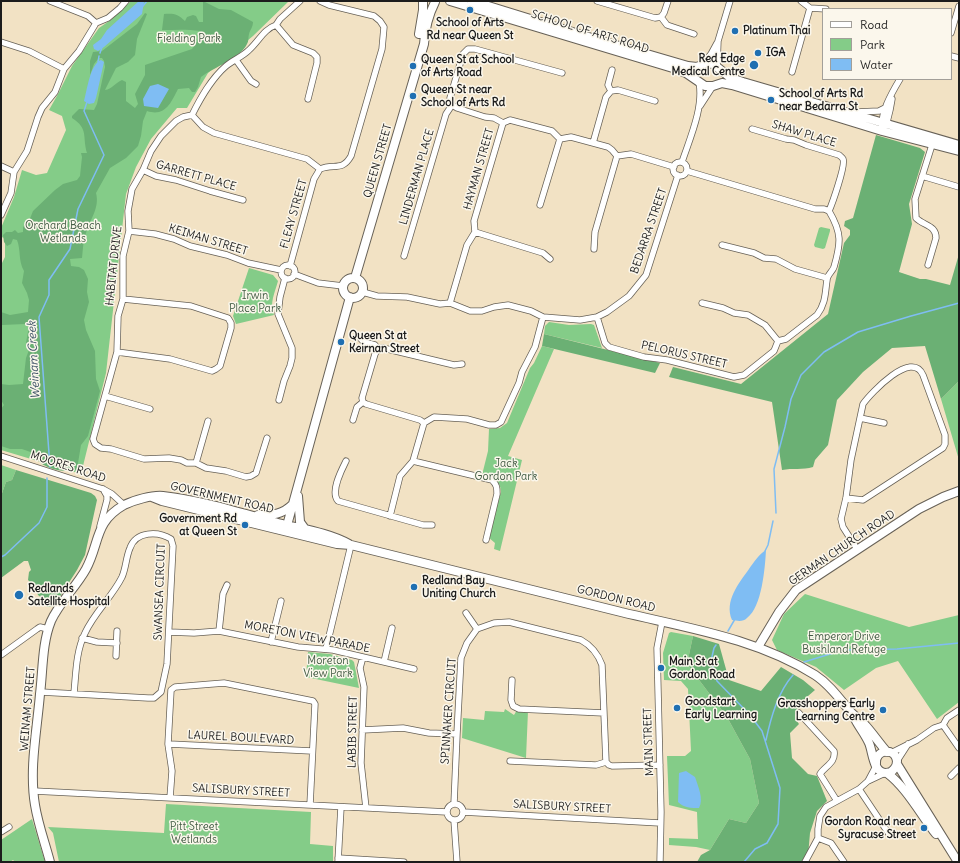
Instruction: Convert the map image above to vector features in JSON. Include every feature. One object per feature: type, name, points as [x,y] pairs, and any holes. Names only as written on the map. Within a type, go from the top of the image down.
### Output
[{"type":"street","points":[[50,1],[88,16],[96,23]]},
{"type":"street","points":[[1,215],[11,193],[14,172],[27,151],[40,112],[55,92],[64,69],[79,51],[96,23],[108,18],[126,1]]},
{"type":"street","points":[[300,1],[280,19],[276,25],[270,27],[249,50],[236,60],[226,65],[210,82],[192,115],[203,127],[214,133],[307,159],[320,169],[325,167],[340,167],[347,163],[351,156],[382,49],[384,33],[384,27],[374,16],[329,5],[320,1]]},
{"type":"street","points":[[424,1],[436,2]]},
{"type":"street","name":"QUEEN STREET","points":[[421,51],[419,32],[424,1]]},
{"type":"street","name":"SCHOOL OF ARTS ROAD","points":[[450,1],[676,69],[686,73],[699,82]]},
{"type":"street","name":"SCHOOL OF ARTS ROAD","points":[[472,1],[688,66],[702,65]]},
{"type":"street","points":[[597,1],[655,18],[661,17],[668,1]]},
{"type":"street","points":[[682,162],[699,108],[701,91],[698,71],[711,54],[718,41],[730,1]]},
{"type":"street","points":[[801,1],[810,8],[822,9]]},
{"type":"street","name":"QUEEN STREET","points":[[355,278],[424,44],[425,26],[428,16],[436,2]]},
{"type":"street","points":[[952,30],[959,6]]},
{"type":"street","points":[[792,72],[810,8]]},
{"type":"street","points":[[661,17],[667,24],[694,34]]},
{"type":"street","points":[[276,25],[293,45],[314,53],[317,57],[317,63],[308,99]]},
{"type":"street","points":[[699,108],[719,76],[718,41]]},
{"type":"street","points":[[1,42],[30,51],[64,69]]},
{"type":"street","points":[[503,123],[494,118],[485,117],[452,105],[450,98],[463,54],[468,48],[562,73]]},
{"type":"street","points":[[236,60],[251,81],[256,84]]},
{"type":"street","points":[[702,65],[710,63],[731,78],[836,110],[932,145],[959,151]]},
{"type":"street","points":[[611,91],[608,85],[612,70]]},
{"type":"street","points":[[883,126],[885,108],[900,80]]},
{"type":"street","points":[[699,82],[705,86],[714,86],[722,83],[959,145]]},
{"type":"street","points":[[592,143],[606,96],[611,91],[618,90],[655,101]]},
{"type":"street","points":[[883,126],[890,110],[892,95]]},
{"type":"street","name":"LINDERMAN PLACE","points":[[404,256],[446,114],[452,105]]},
{"type":"street","points":[[836,110],[863,113],[879,111],[885,108]]},
{"type":"street","name":"HABITAT DRIVE","points":[[192,115],[183,117],[176,121],[161,136],[151,151],[143,170],[132,189],[128,217],[129,231],[123,256],[123,299],[118,316],[117,352],[93,439],[95,444],[101,448],[111,449],[144,459],[169,458],[187,463],[196,463],[206,468],[226,471],[246,477],[252,476],[256,473],[267,438]]},
{"type":"street","name":"HAYMAN STREET","points":[[450,304],[467,245],[475,232],[474,222],[503,123],[510,120],[552,132],[560,139]]},
{"type":"street","name":"SHAW PLACE","points":[[752,129],[794,140],[839,155],[843,159],[844,164],[840,179],[829,211]]},
{"type":"street","points":[[540,205],[560,139],[571,136],[608,147],[617,156]]},
{"type":"street","points":[[928,265],[936,238],[936,233],[934,229],[920,222],[916,218],[915,199],[932,145]]},
{"type":"street","points":[[617,156],[631,154],[674,167]]},
{"type":"street","points":[[594,249],[595,232],[617,156]]},
{"type":"street","points":[[682,162],[686,164],[687,171],[683,175],[678,175],[675,173],[674,167],[676,163],[682,162]]},
{"type":"street","points":[[1,166],[14,172]]},
{"type":"street","name":"FLEAY STREET","points":[[290,266],[314,179],[320,169]]},
{"type":"street","name":"GARRETT PLACE","points":[[143,170],[156,176],[176,180],[243,200]]},
{"type":"street","points":[[687,171],[815,209],[824,209],[829,211]]},
{"type":"street","name":"BEDARRA STREET","points":[[362,289],[366,293],[376,296],[407,297],[440,304],[450,304],[477,312],[500,306],[514,306],[531,311],[543,317],[580,320],[597,317],[607,312],[629,296],[646,275],[678,175]]},
{"type":"street","points":[[922,176],[959,187]]},
{"type":"street","name":"PELORUS STREET","points":[[597,317],[605,343],[609,347],[734,377],[744,375],[774,351],[778,341],[786,339],[821,310],[827,292],[826,278],[834,267],[840,240],[838,231],[829,211]]},
{"type":"street","name":"KEIMAN STREET","points":[[129,231],[155,234],[174,239],[190,246],[227,254],[248,263],[281,270]]},
{"type":"street","points":[[475,232],[543,253],[550,259]]},
{"type":"street","points":[[722,245],[754,253],[764,258],[776,259],[795,269],[826,278]]},
{"type":"street","points":[[285,278],[281,274],[281,270],[284,266],[290,266],[294,270],[294,274]]},
{"type":"street","points":[[294,274],[318,283],[343,286]]},
{"type":"street","points":[[285,278],[290,278],[294,274]]},
{"type":"street","points":[[279,400],[292,358],[292,348],[278,314],[280,297],[285,278]]},
{"type":"street","points":[[355,278],[360,281],[362,289],[359,295],[356,297],[350,297],[345,294],[343,286],[346,280],[355,278]]},
{"type":"street","points":[[286,528],[350,297]]},
{"type":"street","points":[[117,352],[170,359],[212,371],[220,366],[231,328],[231,323],[228,318],[191,306],[123,299]]},
{"type":"street","points":[[702,303],[723,308],[734,313],[748,314],[765,325],[778,341]]},
{"type":"street","points":[[390,516],[400,476],[414,461],[424,423],[434,417],[467,419],[489,425],[496,425],[501,422],[519,383],[522,372],[535,347],[543,317]]},
{"type":"street","points":[[361,339],[364,342],[371,343],[378,349]]},
{"type":"street","points":[[363,402],[362,398],[374,354],[378,349],[383,348],[454,365],[462,364]]},
{"type":"street","points":[[846,498],[863,500],[943,448],[945,444],[945,435],[923,375],[917,368],[910,367],[894,373],[863,404],[851,460],[841,524],[857,549]]},
{"type":"street","points":[[105,396],[150,409]]},
{"type":"street","points":[[363,402],[420,420],[424,423]]},
{"type":"street","points":[[353,420],[357,406],[363,402]]},
{"type":"street","points":[[860,418],[884,423]]},
{"type":"street","points":[[196,463],[208,421]]},
{"type":"street","name":"MOORES ROAD","points":[[1,456],[102,489],[112,494],[124,505]]},
{"type":"street","points":[[346,461],[341,470],[334,492],[335,498],[338,501],[422,525],[432,525]]},
{"type":"street","points":[[414,461],[492,480],[496,484],[497,494],[486,540]]},
{"type":"street","points":[[298,485],[300,522],[305,529]]},
{"type":"street","points":[[99,532],[107,500],[107,496],[102,489]]},
{"type":"street","name":"GERMAN CHURCH ROAD","points":[[758,647],[779,612],[796,590],[919,509],[959,491]]},
{"type":"street","name":"GOVERNMENT ROAD","points":[[99,532],[109,516],[124,505],[140,499],[161,496],[196,502],[245,514],[286,528]]},
{"type":"street","name":"GOVERNMENT ROAD","points":[[152,497],[286,528]]},
{"type":"street","points":[[245,514],[275,514],[283,512],[293,504]]},
{"type":"street","name":"GORDON ROAD","points":[[286,528],[305,529],[338,538],[351,545]]},
{"type":"street","name":"GORDON ROAD","points":[[286,528],[336,544],[351,545],[662,622],[721,635],[758,647],[797,664],[817,676],[854,716],[866,726],[874,738],[889,752]]},
{"type":"street","name":"WEINAM STREET","points":[[50,862],[35,805],[34,791],[34,757],[44,650],[48,629],[52,619],[86,569],[99,532]]},
{"type":"street","name":"SWANSEA CIRCUIT","points":[[41,692],[148,698],[154,698],[159,695],[167,664],[173,542],[171,539],[164,535],[146,533],[131,545],[121,578],[82,638],[78,655],[74,693]]},
{"type":"street","points":[[326,649],[351,545]]},
{"type":"street","points":[[219,630],[223,594],[227,585]]},
{"type":"street","points":[[271,642],[281,601]]},
{"type":"street","points":[[466,613],[477,629],[494,623],[509,622],[581,640],[594,649],[600,658],[602,665],[606,762]]},
{"type":"street","name":"MAIN STREET","points":[[660,862],[662,833],[660,823],[657,648],[662,622]]},
{"type":"street","points":[[1,655],[37,628],[40,627],[48,629]]},
{"type":"street","points":[[384,662],[392,628]]},
{"type":"street","name":"SPINNAKER CIRCUIT","points":[[454,804],[462,658],[467,644],[477,629]]},
{"type":"street","name":"MORETON VIEW PARADE","points":[[169,632],[194,633],[219,630],[298,647],[326,649],[414,669]]},
{"type":"street","points":[[116,656],[117,631]]},
{"type":"street","points":[[82,638],[94,642],[117,643]]},
{"type":"street","name":"LABIB STREET","points":[[363,657],[360,668],[364,687],[361,763],[366,808]]},
{"type":"street","points":[[512,680],[511,700],[513,706],[519,709],[604,713]]},
{"type":"street","points":[[170,798],[172,771],[169,744],[171,690],[175,687],[224,683],[313,701],[315,704],[310,805]]},
{"type":"street","points":[[868,781],[876,765],[878,755],[908,744],[934,728],[943,725],[947,718],[959,710]]},
{"type":"street","points":[[800,713],[834,751],[835,756],[833,761],[820,774],[837,801]]},
{"type":"street","name":"GORDON ROAD","points":[[854,716],[869,743],[876,765]]},
{"type":"street","points":[[943,725],[959,748]]},
{"type":"street","points":[[362,730],[404,728],[429,733],[457,734]]},
{"type":"street","name":"LAUREL BOULEVARD","points":[[169,744],[312,751]]},
{"type":"street","points":[[805,862],[818,838],[820,816],[826,807],[859,789],[868,781],[894,770],[908,744]]},
{"type":"street","points":[[889,752],[894,754],[897,762],[940,831],[944,842]]},
{"type":"street","points":[[510,761],[596,765],[606,762]]},
{"type":"street","points":[[606,762],[612,766],[660,765]]},
{"type":"street","points":[[876,765],[880,771],[895,779],[958,862]]},
{"type":"street","points":[[951,776],[959,768]]},
{"type":"street","points":[[859,789],[889,834]]},
{"type":"street","name":"SALISBURY STREET","points":[[34,791],[447,812]]},
{"type":"street","points":[[454,804],[460,805],[463,812],[461,817],[454,820],[449,818],[447,812],[448,806],[454,804]]},
{"type":"street","points":[[341,807],[338,860],[404,862]]},
{"type":"street","name":"SALISBURY STREET","points":[[463,812],[660,823]]},
{"type":"street","points":[[454,820],[457,862]]},
{"type":"street","points":[[1,832],[9,827]]},
{"type":"street","points":[[818,838],[831,843],[844,862]]},
{"type":"green space","name":"Orchard Beach Wetlands","points":[[131,1],[289,1],[253,36],[208,73],[187,108],[177,108],[151,139],[136,167],[126,194],[106,373],[81,474],[1,450],[1,265],[5,257],[5,238],[1,237],[1,228],[14,197],[22,170],[36,175],[47,173],[66,130],[62,116],[49,110],[72,66],[99,28],[112,19]]},
{"type":"green space","points":[[203,1],[219,9],[231,10],[253,22],[248,42],[239,54],[201,77],[195,92],[192,92],[189,88],[178,89],[167,108],[158,112],[147,111],[143,121],[138,146],[126,158],[110,168],[96,193],[96,209],[85,236],[82,258],[70,259],[71,266],[79,267],[84,270],[88,279],[87,292],[89,302],[84,320],[86,330],[95,351],[96,379],[100,391],[88,436],[81,445],[77,469],[68,471],[56,470],[41,463],[36,454],[22,449],[10,449],[1,446],[1,409],[4,405],[1,400],[1,384],[23,384],[26,358],[29,350],[26,343],[29,326],[25,324],[1,324],[1,312],[10,315],[28,312],[29,300],[22,283],[24,271],[17,240],[13,239],[11,244],[7,246],[4,242],[3,235],[6,232],[12,232],[15,230],[18,233],[23,232],[23,227],[29,221],[33,211],[63,184],[77,180],[80,176],[81,153],[87,153],[83,129],[72,118],[72,116],[79,109],[94,110],[97,104],[105,67],[102,58],[99,58],[94,64],[90,75],[90,61],[93,52],[102,51],[137,24],[145,13],[147,14],[137,39],[135,55],[128,62],[116,68],[105,90],[122,80],[126,82],[126,101],[135,108],[138,104],[135,94],[145,75],[145,65],[192,49],[201,33],[200,31],[190,30],[162,30],[164,14],[175,14],[185,21],[187,17],[193,15],[196,16],[199,22],[203,22]]},
{"type":"green space","points":[[876,135],[920,148],[925,152],[909,204],[912,224],[899,272],[920,279],[950,285],[959,254],[959,381],[941,399],[925,346],[892,348],[863,372],[837,400],[828,445],[815,460],[813,467],[782,470],[772,402],[669,377],[673,367],[741,384],[828,314],[844,243],[850,235],[850,230],[844,226],[845,221],[853,218]]},
{"type":"green space","points":[[819,228],[830,229],[825,248],[823,249],[815,247],[814,245]]},
{"type":"green space","name":"Irwin Place Park","points":[[249,268],[273,275],[278,281],[272,302],[274,315],[236,324],[233,316]]},
{"type":"green space","points":[[549,322],[569,325],[594,325],[602,348],[544,334],[545,326]]},
{"type":"green space","points":[[544,334],[660,363],[655,373],[542,346]]},
{"type":"green space","name":"Jack Gordon Park","points":[[542,346],[554,349],[508,456],[522,460],[500,551],[494,549],[495,543],[488,537],[501,492],[499,484],[495,479],[482,475],[488,451],[489,429],[500,428],[507,423],[530,368]]},
{"type":"green space","points":[[959,381],[959,460],[941,399]]},
{"type":"green space","points":[[1,465],[16,470],[12,480],[6,482],[1,496]]},
{"type":"green space","points":[[16,470],[91,493],[97,500],[85,555],[54,606],[47,607],[44,600],[38,595],[35,587],[28,580],[29,572],[31,570],[28,561],[24,561],[1,578],[1,496],[6,482],[12,480]]},
{"type":"green space","name":"Emperor Drive Bushland Refuge","points":[[805,594],[909,627],[959,615],[959,702],[937,719],[898,661],[876,668],[844,690],[816,667],[777,650],[772,640],[784,614]]},
{"type":"green space","points":[[671,632],[693,636],[687,664],[727,717],[750,759],[759,803],[746,823],[729,819],[710,850],[696,847],[669,845],[669,838],[698,839],[697,812],[669,805],[667,756],[685,756],[691,751],[688,689],[681,681],[664,680],[663,653],[669,633]]},
{"type":"green space","points":[[693,636],[719,644],[729,680],[761,691],[781,667],[803,680],[815,690],[803,701],[797,710],[796,719],[799,724],[790,733],[792,758],[808,774],[817,776],[827,801],[817,811],[810,833],[808,856],[802,862],[697,862],[701,855],[710,850],[729,819],[746,823],[759,803],[750,759],[727,717],[687,664]]},
{"type":"green space","name":"Moreton View Park","points":[[308,652],[330,654],[352,660],[354,662],[359,688],[306,677]]},
{"type":"green space","points":[[505,709],[514,715],[517,710],[528,711],[526,758],[462,738],[463,718],[484,720],[485,711],[504,712]]},
{"type":"green space","name":"Pitt Street Wetlands","points":[[166,804],[311,812],[310,844],[333,846],[333,862],[59,862],[53,833],[48,827],[164,833]]},
{"type":"green space","points":[[32,819],[45,862],[15,862],[13,860],[10,862],[1,862],[1,840]]},
{"type":"water","points":[[139,1],[144,2],[142,14],[104,47],[98,51],[94,49],[93,45],[101,39],[107,30]]},
{"type":"water","points":[[101,60],[104,62],[96,98],[94,103],[89,104],[84,101],[90,78],[97,62]]},
{"type":"water","points":[[158,84],[169,89],[158,108],[144,106],[143,99],[150,86]]},
{"type":"water","points":[[766,550],[762,587],[756,605],[752,613],[744,620],[732,620],[730,613],[731,599],[741,580],[755,561]]},
{"type":"water","points":[[686,771],[695,777],[698,784],[701,797],[699,808],[685,807],[678,802],[679,773]]},
{"type":"waterway","name":"Weinam Creek","points":[[143,6],[147,1]]},
{"type":"waterway","name":"Weinam Creek","points":[[100,53],[102,47]]},
{"type":"waterway","name":"Weinam Creek","points":[[98,62],[99,56]]},
{"type":"waterway","name":"Weinam Creek","points":[[50,467],[39,317],[49,295],[49,280],[70,249],[78,209],[104,155],[84,111],[87,102]]},
{"type":"waterway","points":[[776,513],[774,469],[791,399],[801,375],[824,352],[858,332],[959,303]]},
{"type":"waterway","name":"Weinam Creek","points":[[1,557],[39,523],[47,507],[47,478]]},
{"type":"waterway","points":[[765,551],[768,545],[773,521]]},
{"type":"waterway","points":[[728,631],[735,619]]},
{"type":"waterway","points":[[804,662],[843,650],[897,649],[959,643]]},
{"type":"waterway","points":[[716,645],[711,661],[717,681],[750,715],[762,731],[780,788],[778,824],[767,843],[755,849],[744,862]]},
{"type":"waterway","points":[[766,740],[779,697],[793,675]]},
{"type":"place","name":"School of Arts Rd near Queen St","points":[[470,10]]},
{"type":"place","name":"Platinum Thai","points":[[735,31]]},
{"type":"place","name":"IGA","points":[[758,53]]},
{"type":"place","name":"Red Edge Medical Centre","points":[[754,65]]},
{"type":"place","name":"Queen St at School of Arts Road","points":[[413,66]]},
{"type":"place","name":"Queen St near School of Arts Rd","points":[[413,96]]},
{"type":"place","name":"School of Arts Rd near Bedarra St","points":[[771,100]]},
{"type":"place","name":"Queen St at Keirnan Street","points":[[341,342]]},
{"type":"place","name":"Government Rd at Queen St","points":[[245,525]]},
{"type":"place","name":"Redland Bay Uniting Church","points":[[414,587]]},
{"type":"place","name":"Redlands Satellite Hospital","points":[[19,595]]},
{"type":"place","name":"Main St at Gordon Road","points":[[661,668]]},
{"type":"place","name":"Goodstart Early Learning","points":[[677,708]]},
{"type":"place","name":"Grasshoppers Early Learning Centre","points":[[883,710]]},
{"type":"place","name":"Gordon Road near Syracuse Street","points":[[924,828]]},
{"type":"park label","name":"Fielding Park","points":[[189,39]]}]
